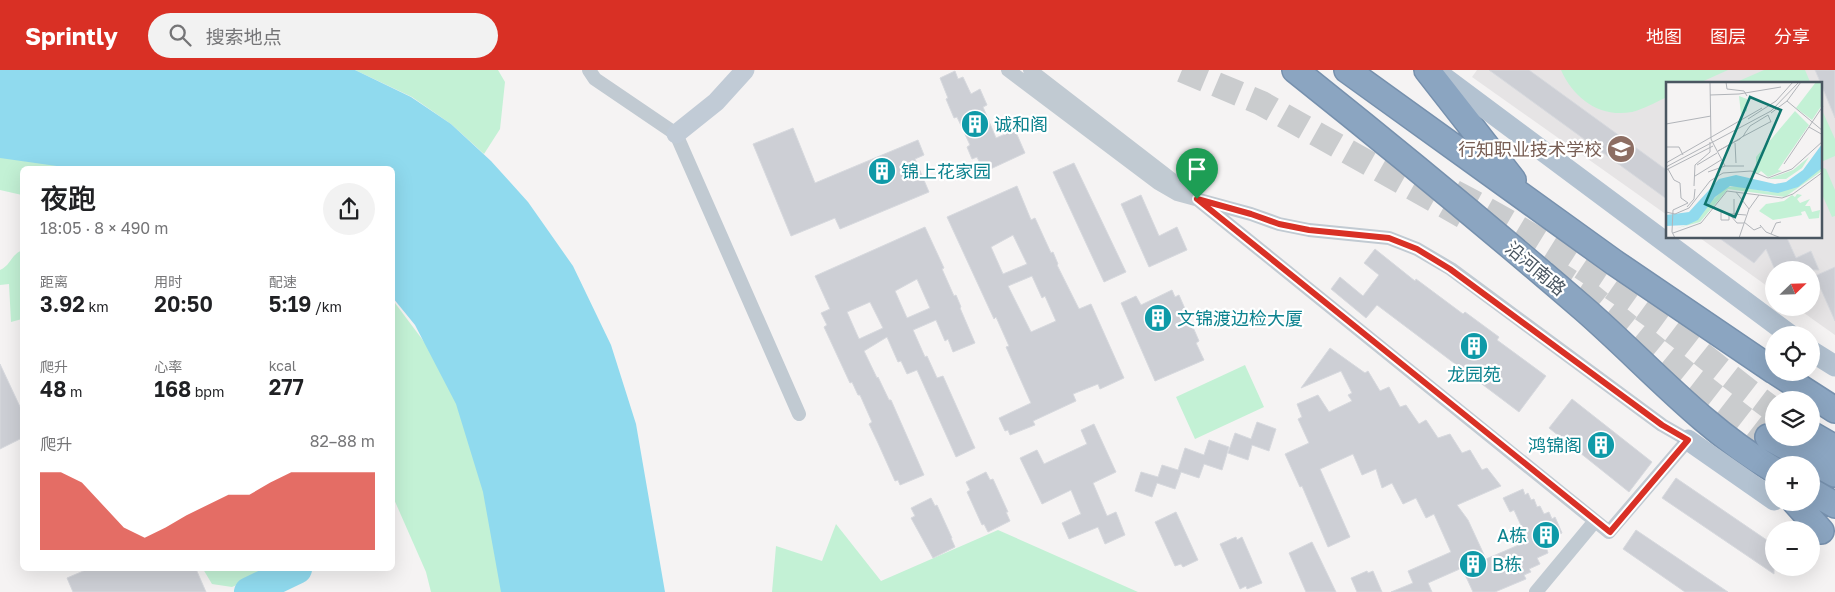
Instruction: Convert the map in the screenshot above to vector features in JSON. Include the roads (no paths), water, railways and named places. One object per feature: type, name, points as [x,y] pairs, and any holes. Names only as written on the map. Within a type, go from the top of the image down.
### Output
[{"type":"highway","name":"沿河南路","points":[[1295,70],[1461,204],[1590,315],[1694,410],[1765,465]]},
{"type":"highway","points":[[1347,70],[1530,202],[1765,365]]},
{"type":"highway","points":[[1427,70],[1530,202]]},
{"type":"highway","points":[[1789,381],[1835,410]]},
{"type":"highway","points":[[1820,439],[1835,448]]},
{"type":"highway","points":[[1784,446],[1835,474]]},
{"type":"highway","points":[[1820,496],[1835,505]]},
{"type":"highway","points":[[1804,511],[1828,535]]},
{"type":"main road","points":[[1434,70],[1778,326]]},
{"type":"main road","points":[[1820,357],[1835,366]]},
{"type":"main road","points":[[1688,440],[1765,494]]},
{"type":"main road","points":[[1792,511],[1828,535]]},
{"type":"street","points":[[589,70],[595,79],[676,134],[799,414]]},
{"type":"street","points":[[676,134],[716,102],[745,70]]},
{"type":"street","points":[[1008,70],[1158,183],[1177,194],[1197,199],[1251,214],[1279,224],[1309,230],[1389,238],[1417,249],[1450,269],[1662,425],[1688,440],[1610,532],[1197,199],[1030,70]]},
{"type":"street","points":[[1536,592],[1595,521]]},
{"type":"water","points":[[0,70],[355,70],[411,97],[451,124],[491,161],[528,202],[573,266],[611,345],[636,424],[665,592],[501,592],[483,492],[456,404],[415,325],[395,300],[395,166],[57,166],[0,158]]},
{"type":"waterway","points":[[249,592],[293,571]]},
{"type":"tunnel","points":[[1182,70],[1261,103],[1463,216]]},
{"type":"tunnel","points":[[1454,192],[1532,236],[1607,285],[1671,330],[1765,403]]},
{"type":"tunnel","points":[[1549,268],[1585,291],[1765,435]]},
{"type":"place","name":"诚和阁","points":[[975,124]]},
{"type":"place","name":"行知职业技术学校","points":[[1621,149]]},
{"type":"place","name":"锦上花家园","points":[[882,171]]},
{"type":"place","name":"文锦渡边检大厦","points":[[1158,318]]},
{"type":"place","name":"龙园苑","points":[[1474,346]]},
{"type":"place","name":"鸿锦阁","points":[[1601,445]]},
{"type":"place","name":"A栋","points":[[1546,535]]},
{"type":"place","name":"B栋","points":[[1473,564]]}]
